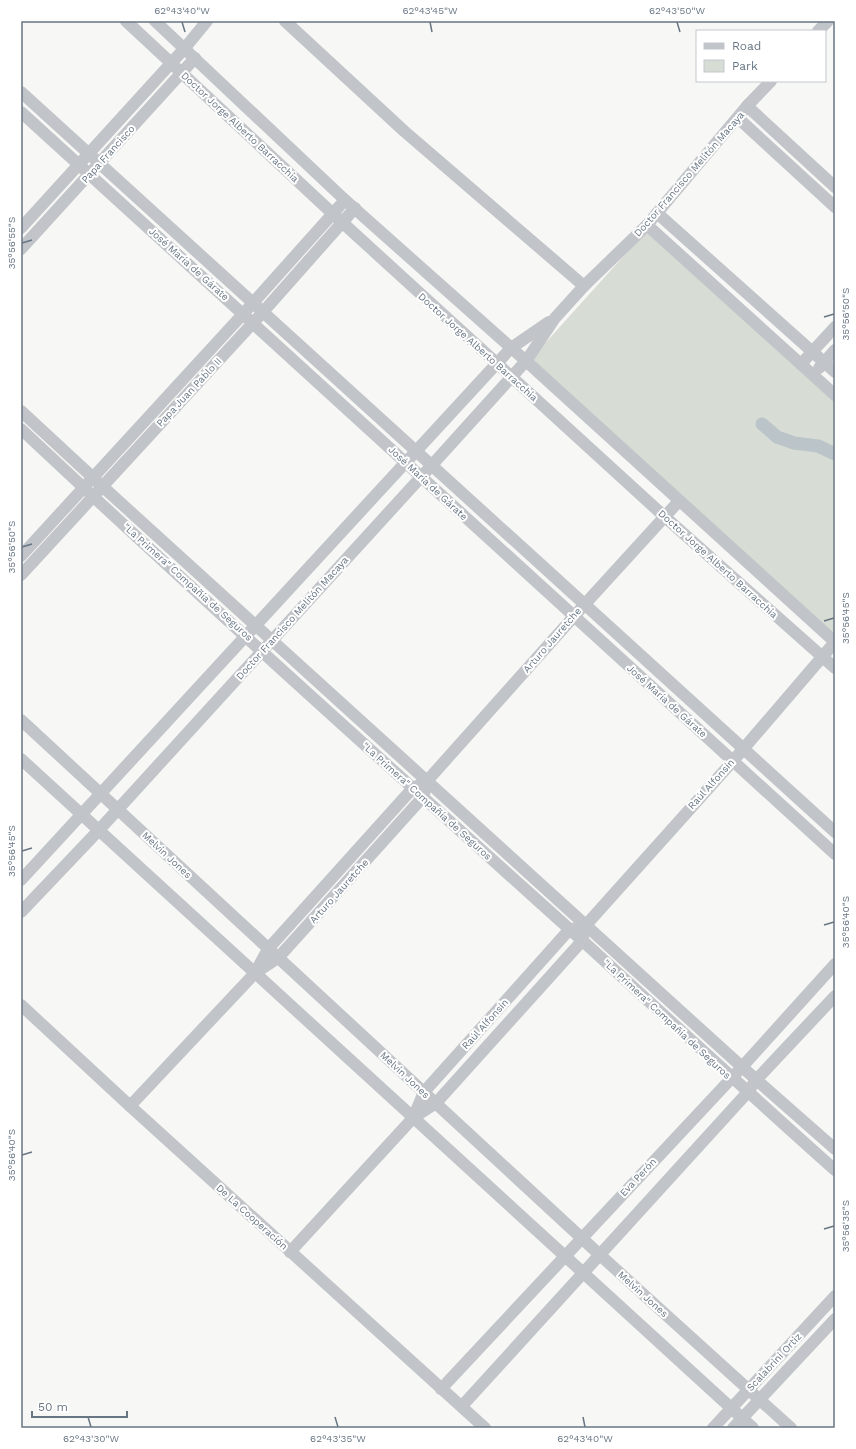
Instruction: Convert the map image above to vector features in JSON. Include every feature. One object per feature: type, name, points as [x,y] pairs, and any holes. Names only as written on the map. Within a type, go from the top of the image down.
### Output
[{"type":"street","name":"Doctor Jorge Alberto Barracchia","points":[[126,21],[496,363],[665,517],[835,668]]},
{"type":"street","name":"Doctor Jorge Alberto Barracchia","points":[[155,21],[345,200],[526,361],[835,642]]},
{"type":"street","name":"Papa Francisco","points":[[21,228],[184,49],[207,21]]},
{"type":"street","points":[[285,21],[404,131],[584,286]]},
{"type":"street","points":[[819,30],[828,21]]},
{"type":"street","name":"Papa Francisco","points":[[21,249],[195,58]]},
{"type":"street","name":"Doctor Francisco Melitón Macaya","points":[[21,912],[99,830],[526,361],[555,318],[584,286],[648,225],[747,106],[770,82]]},
{"type":"street","name":"José María de Gárate","points":[[21,92],[835,832]]},
{"type":"street","points":[[747,106],[835,187]]},
{"type":"street","name":"José María de Gárate","points":[[21,112],[835,854]]},
{"type":"street","points":[[738,118],[835,207]]},
{"type":"street","name":"Papa Juan Pablo II","points":[[21,556],[243,314],[345,200]]},
{"type":"street","name":"Papa Juan Pablo II","points":[[21,575],[253,323],[355,208]]},
{"type":"street","points":[[657,213],[835,372]]},
{"type":"street","points":[[648,225],[835,395]]},
{"type":"street","name":"Doctor Francisco Melitón Macaya","points":[[21,880],[100,792],[496,363],[511,348],[555,318]]},
{"type":"street","points":[[801,364],[835,327]]},
{"type":"street","points":[[813,375],[835,350]]},
{"type":"street","name":"\"La Primera\" Compañía de Seguros","points":[[21,411],[756,1080],[835,1149]]},
{"type":"street","name":"\"La Primera\" Compañía de Seguros","points":[[21,429],[731,1078],[835,1170]]},
{"type":"street","name":"Arturo Jauretche","points":[[255,973],[268,949],[413,788],[427,781],[679,501]]},
{"type":"street","name":"Raúl Alfonsín","points":[[290,1252],[413,1118],[436,1103],[582,941],[586,925],[733,760],[835,642]]},
{"type":"street","name":"Melvin Jones","points":[[21,720],[581,1238],[791,1428]]},
{"type":"street","points":[[21,759],[753,1428]]},
{"type":"street","name":"Arturo Jauretche","points":[[130,1106],[255,973],[278,958],[423,797],[427,781]]},
{"type":"street","points":[[569,930],[586,925]]},
{"type":"street","name":"Raúl Alfonsín","points":[[413,1118],[424,1092],[569,930]]},
{"type":"street","name":"Eva Perón","points":[[441,1389],[742,1067],[835,964]]},
{"type":"street","points":[[462,1406],[748,1092],[756,1080],[835,996]]},
{"type":"street","name":"De La Cooperación","points":[[21,1005],[290,1252],[485,1428]]},
{"type":"street","name":"Scalabrini Ortiz","points":[[713,1428],[835,1296]]},
{"type":"street","name":"Scalabrini Ortiz","points":[[733,1428],[835,1319]]},
{"type":"green space","points":[[647,230],[835,402],[835,636],[530,360]]},
{"type":"waterway","points":[[762,424],[777,437],[794,443],[818,446],[835,454]]}]
